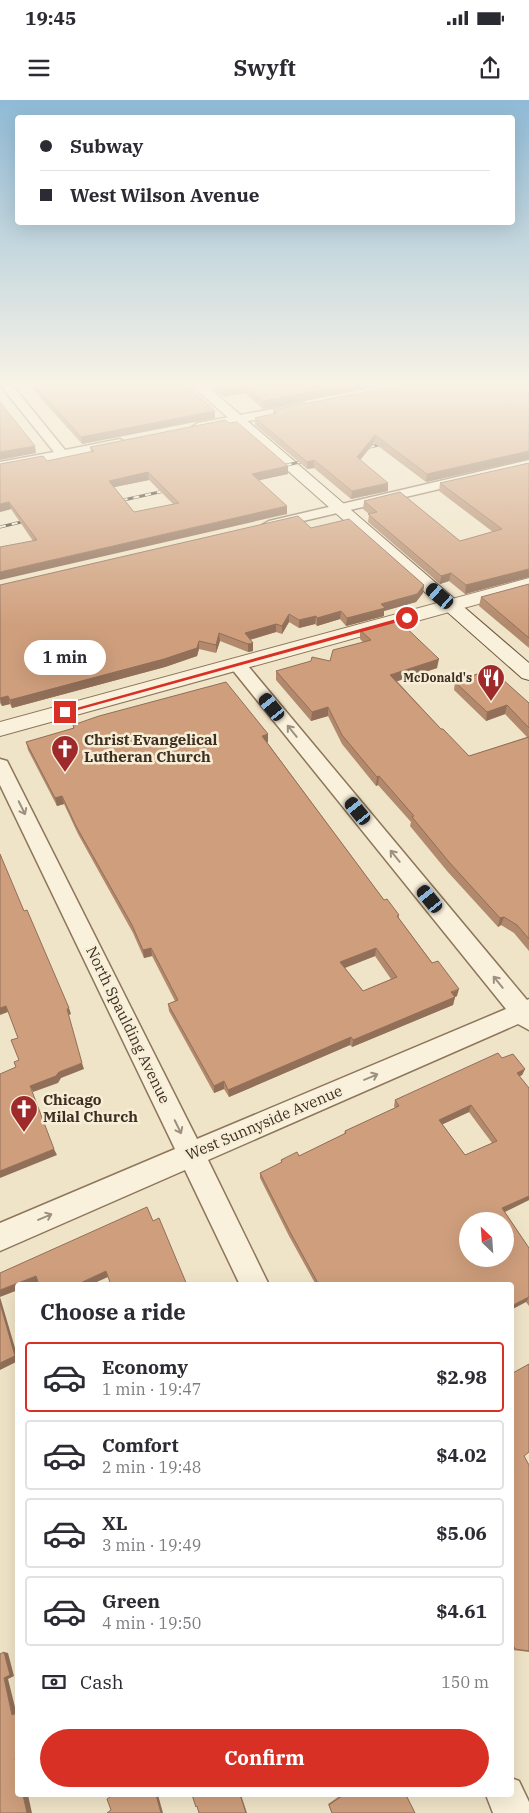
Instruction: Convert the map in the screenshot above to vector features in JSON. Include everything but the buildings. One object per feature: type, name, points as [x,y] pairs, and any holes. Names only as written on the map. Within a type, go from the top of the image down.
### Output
[{"type":"main road","points":[[290,466],[529,674]]},
{"type":"main road","points":[[0,729],[529,584]]},
{"type":"street","points":[[254,528],[521,466]]},
{"type":"street","points":[[237,664],[527,1013]]},
{"type":"street","name":"North Spaulding Avenue","points":[[0,765],[254,1282]]},
{"type":"street","name":"West Sunnyside Avenue","points":[[0,1237],[191,1154],[527,1013]]},
{"type":"street","points":[[507,1797],[514,1813]]},
{"type":"railway","points":[[274,468],[283,466]]},
{"type":"railway","points":[[110,503],[173,489]]},
{"type":"railway","points":[[0,527],[34,519]]},
{"type":"place","name":"McDonald's","points":[[491,702]]},
{"type":"place","name":"Christ Evangelical Lutheran Church","points":[[65,773]]},
{"type":"place","name":"Chicago Milal Church","points":[[24,1133]]},
{"type":"route","points":[[65,712],[407,618]]}]
